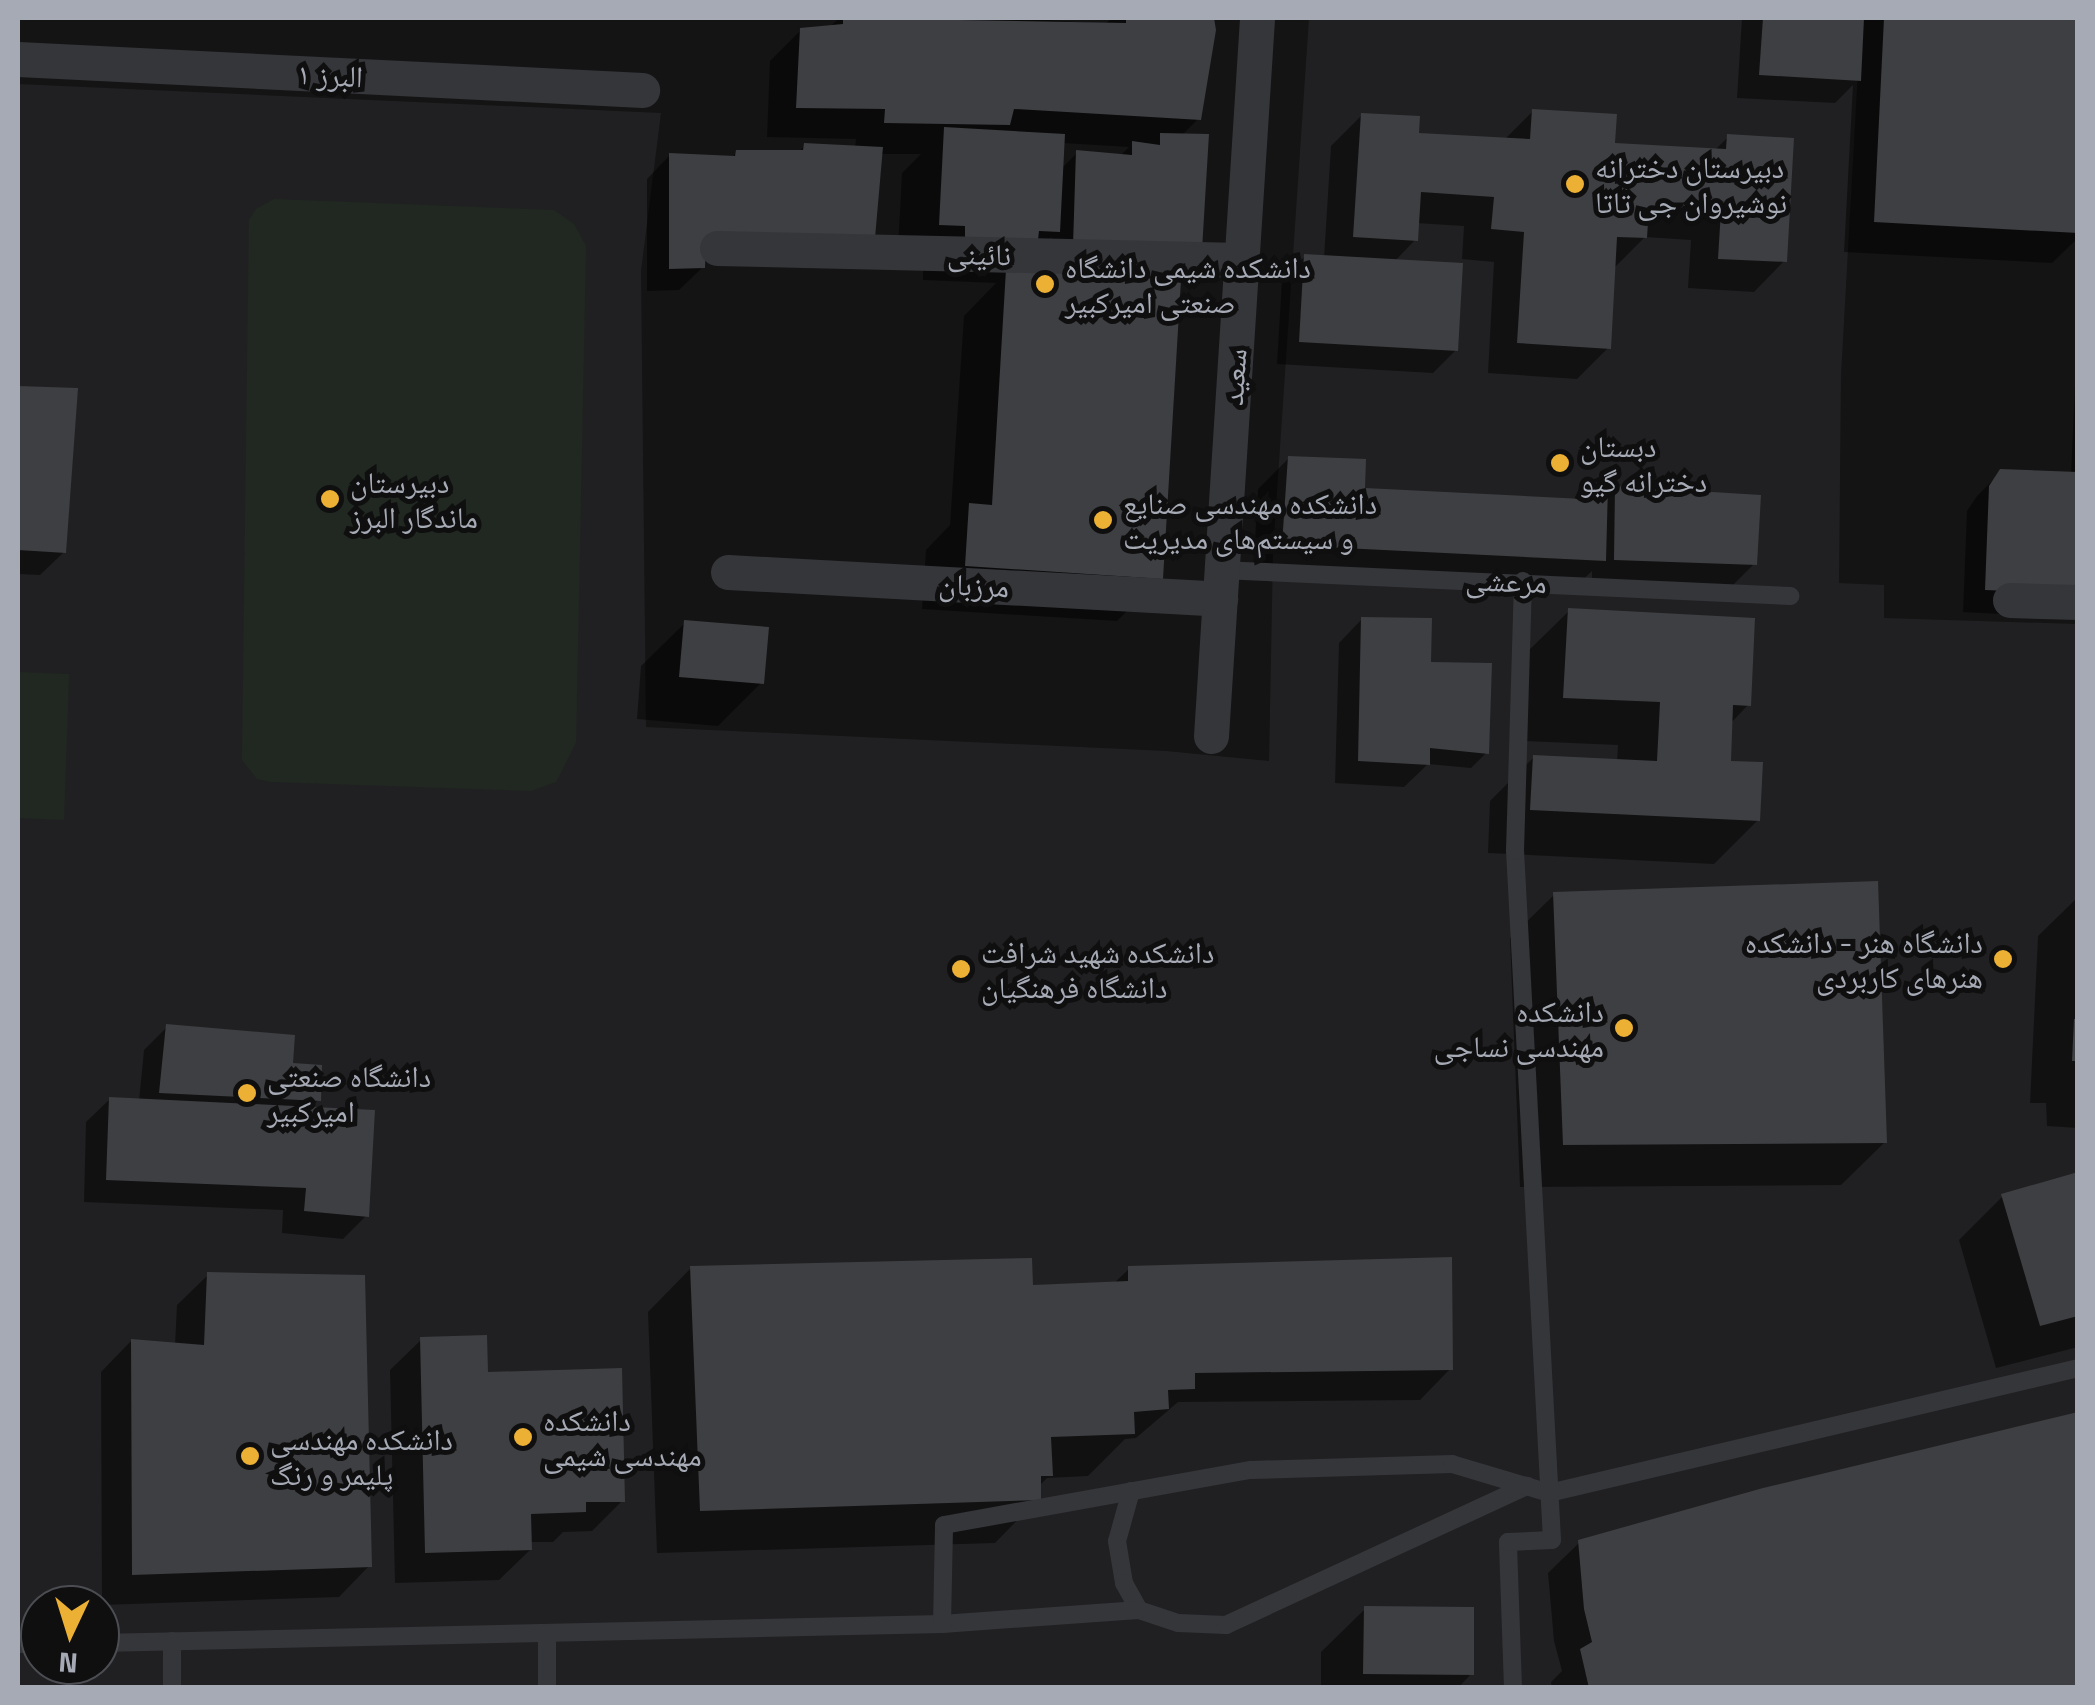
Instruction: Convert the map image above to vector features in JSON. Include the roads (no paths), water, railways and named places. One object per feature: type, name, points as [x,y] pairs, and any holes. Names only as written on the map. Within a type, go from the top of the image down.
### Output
[{"type":"street","name":"سعید","points":[[1211,736],[1257,18]]},
{"type":"street","name":"البرز ۱","points":[[18,59],[642,90]]},
{"type":"street","name":"نائینی","points":[[717,248],[1241,260]]},
{"type":"street","name":"مرزبان","points":[[728,572],[1220,584]]},
{"type":"street","points":[[2010,600],[2078,602]]},
{"type":"lane","name":"مرعشی","points":[[1220,584],[1523,581],[1790,596]]},
{"type":"lane","points":[[1513,1688],[1508,1542],[1552,1540],[1515,851],[1523,581]]},
{"type":"lane","points":[[942,1624],[944,1524],[1251,1470],[1452,1464],[1549,1493],[2078,1368]]},
{"type":"lane","points":[[120,1642],[942,1624],[1139,1610],[1178,1623],[1226,1625],[1527,1486]]},
{"type":"lane","points":[[1131,1491],[1117,1541],[1124,1583],[1139,1610]]},
{"type":"lane","points":[[547,1633],[547,1688]]},
{"type":"lane","points":[[172,1641],[172,1688]]},
{"type":"place","name":"دبیرستان دخترانه نوشیروان جی تاتا","points":[[1575,184]]},
{"type":"place","name":"دانشکده شیمی دانشگاه صنعتی امیرکبیر","points":[[1045,284]]},
{"type":"place","name":"دبستان دخترانه گیو","points":[[1560,463]]},
{"type":"place","name":"دبیرستان ماندگار البرز","points":[[330,499]]},
{"type":"place","name":"دانشکده مهندسی صنایع و سیستم‌های مدیریت","points":[[1103,520]]},
{"type":"place","name":"دانشگاه هنر - دانشکده هنرهای کاربردی","points":[[2003,959]]},
{"type":"place","name":"دانشکده شهید شرافت دانشگاه فرهنگیان","points":[[961,969]]},
{"type":"place","name":"دانشکده مهندسی نساجی","points":[[1624,1028]]},
{"type":"place","name":"دانشگاه صنعتی امیرکبیر","points":[[247,1093]]},
{"type":"place","name":"دانشکده مهندسی شیمی","points":[[523,1437]]},
{"type":"place","name":"دانشکده مهندسی پلیمر و رنگ","points":[[250,1456]]}]
